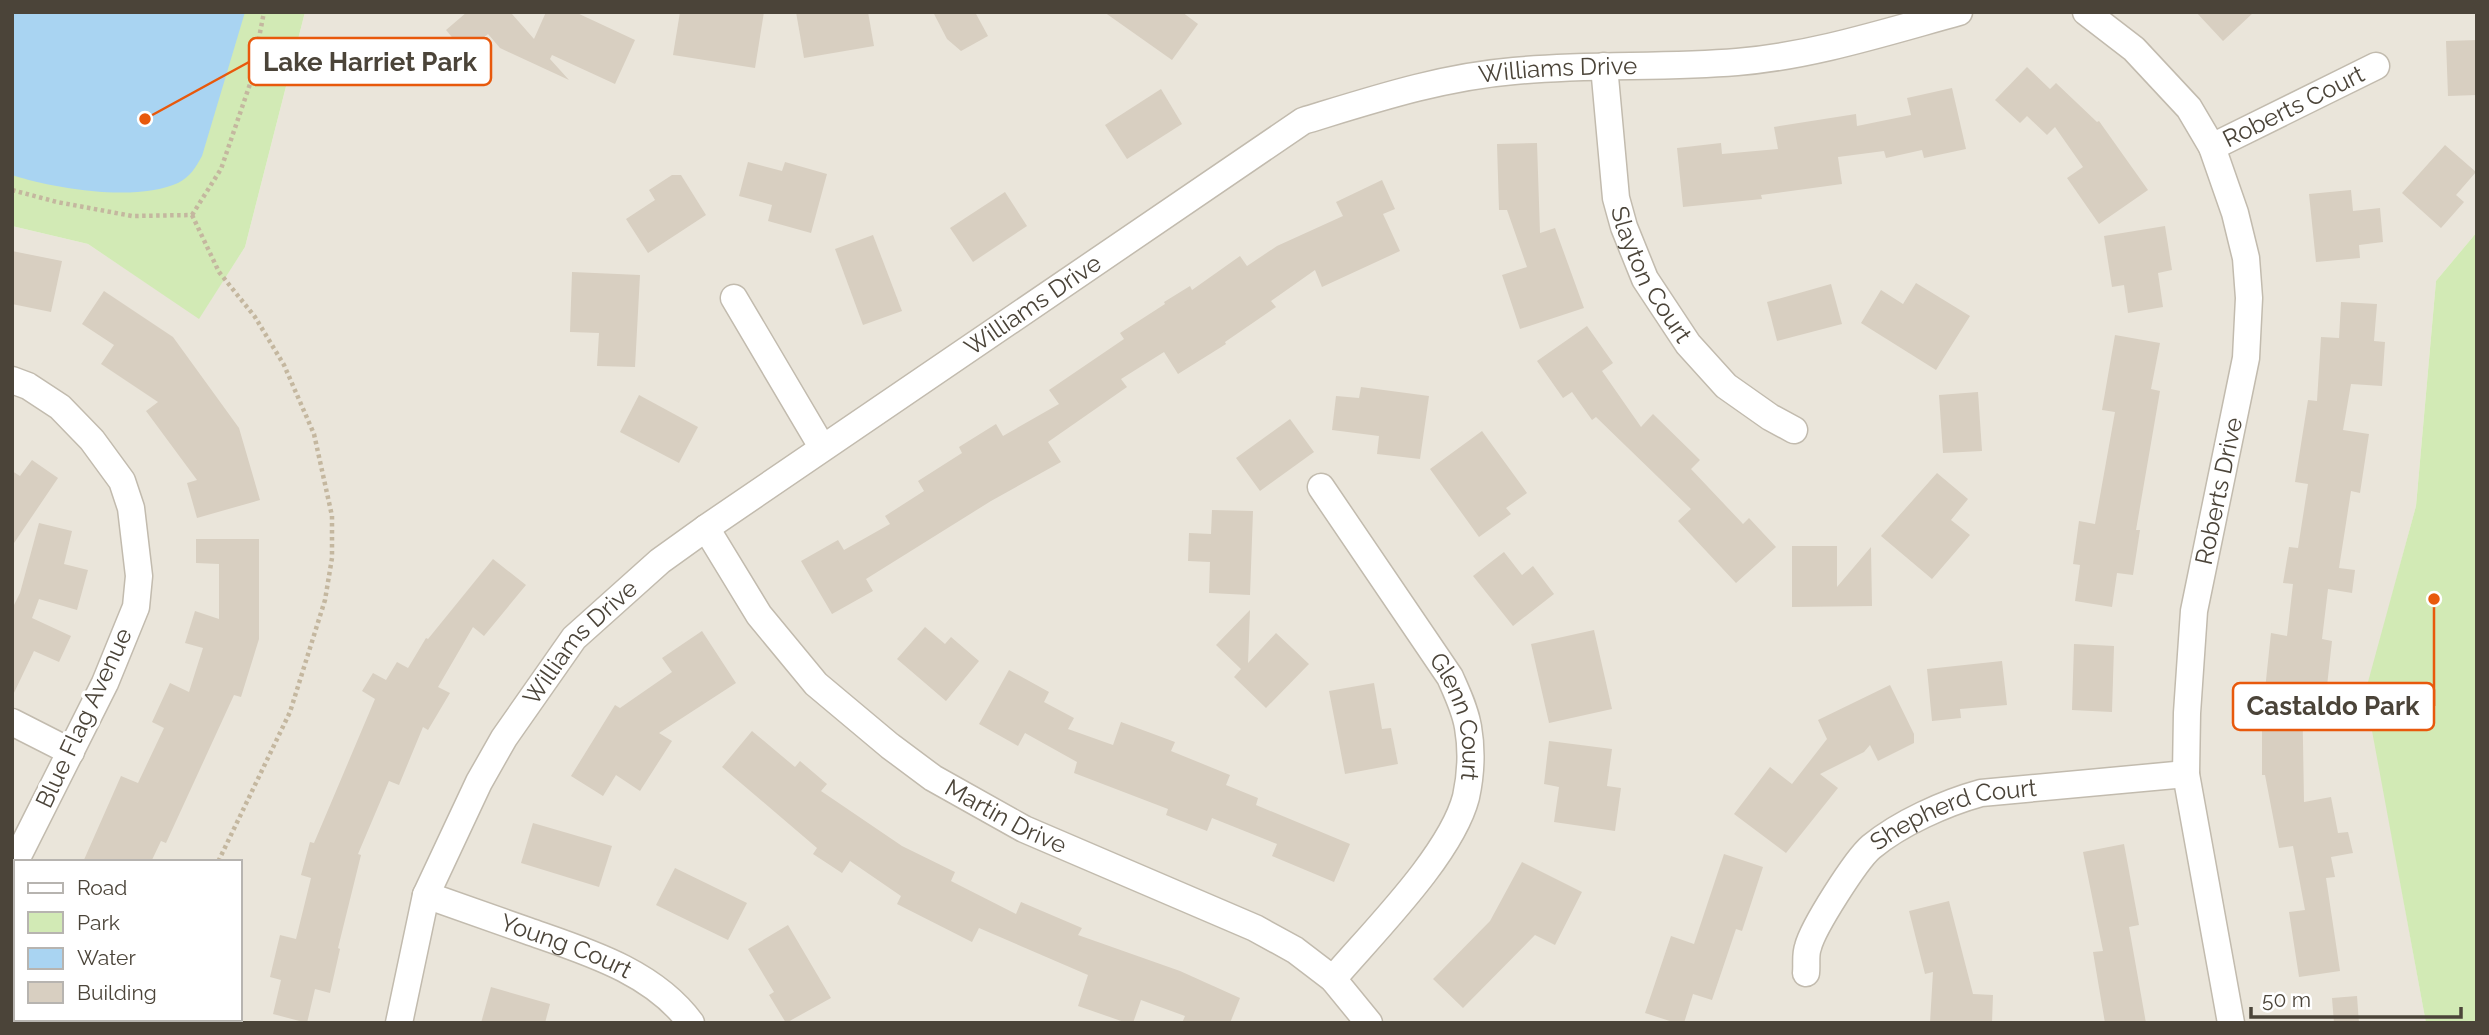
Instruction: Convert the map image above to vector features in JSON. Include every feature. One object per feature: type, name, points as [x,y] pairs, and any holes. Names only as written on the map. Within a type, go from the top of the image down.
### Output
[{"type":"street","name":"Williams Drive","points":[[399,1023],[426,895],[479,782],[504,738],[574,638],[660,561],[706,528],[1303,121],[1404,90],[1463,77],[1604,66],[1738,62],[1847,43],[1959,12]]},
{"type":"street","name":"Roberts Drive","points":[[2086,12],[2134,49],[2189,108],[2213,147],[2246,258],[2249,298],[2246,358],[2190,639],[2186,774],[2231,1023]]},
{"type":"street","name":"Slayton Court","points":[[1604,66],[1616,198],[1623,227],[1645,279],[1688,344],[1726,386],[1770,417],[1794,430]]},
{"type":"street","name":"Roberts Court","points":[[2213,147],[2376,66]]},
{"type":"street","points":[[734,298],[822,447]]},
{"type":"street","name":"Blue Flag Avenue","points":[[12,380],[28,386],[60,407],[92,440],[122,481],[131,508],[139,576],[136,607],[105,683],[16,860]]},
{"type":"street","name":"Glenn Court","points":[[1321,487],[1450,677],[1463,706],[1471,759],[1466,797],[1446,841],[1419,878],[1333,979]]},
{"type":"street","name":"Martin Drive","points":[[706,528],[759,615],[816,684],[890,746],[933,778],[978,806],[1024,829],[1255,928],[1295,950],[1333,979],[1369,1023]]},
{"type":"street","points":[[12,722],[71,752]]},
{"type":"street","name":"Shepherd Court","points":[[1806,973],[1808,947],[1837,892],[1870,848],[1919,816],[1958,799],[1981,793],[2186,774]]},
{"type":"street","name":"Young Court","points":[[426,895],[585,951],[617,965],[679,1007],[691,1023]]},
{"type":"path","points":[[192,215],[221,169],[250,84],[264,12]]},
{"type":"path","points":[[12,190],[57,202],[132,216],[192,215]]},
{"type":"path","points":[[192,215],[219,272],[255,317],[285,365],[314,434],[332,516],[332,558],[325,600],[290,712],[219,860]]},
{"type":"shaded area","points":[[305,12],[2477,12],[2477,232],[2436,281],[2416,506],[2366,693],[2426,1023],[12,1023],[12,226],[88,244],[199,318],[245,247]]},
{"type":"green space","points":[[12,12],[305,12],[245,247],[199,319],[88,244],[12,226]]},
{"type":"green space","points":[[2477,232],[2477,1023],[2426,1023],[2365,693],[2416,506],[2436,281]]},
{"type":"water","points":[[12,12],[245,12],[202,156],[189,175],[178,183],[161,189],[119,193],[72,189],[12,175]]},
{"type":"building","points":[[467,12],[514,12],[512,14],[534,39],[546,12],[575,12],[635,40],[615,84],[552,55],[550,59],[569,80],[500,48],[488,34],[465,53],[446,30]]},
{"type":"building","points":[[680,12],[764,12],[755,68],[673,55]]},
{"type":"building","points":[[796,12],[868,12],[874,46],[804,58]]},
{"type":"building","points":[[933,12],[975,12],[988,36],[961,51],[947,39]]},
{"type":"building","points":[[1104,12],[1182,12],[1198,24],[1172,60]]},
{"type":"building","points":[[2196,12],[2254,12],[2223,41]]},
{"type":"building","points":[[2477,40],[2477,95],[2448,96],[2446,41]]},
{"type":"building","points":[[2027,67],[2050,89],[2056,83],[2099,121],[2148,190],[2099,224],[2067,178],[2083,167],[2055,127],[2047,135],[2027,116],[2020,123],[1995,100]]},
{"type":"building","points":[[1952,88],[1966,149],[1924,158],[1922,150],[1886,158],[1884,151],[1838,157],[1842,184],[1761,195],[1762,199],[1683,207],[1677,148],[1721,143],[1722,154],[1778,149],[1774,127],[1856,114],[1857,126],[1911,115],[1907,98]]},
{"type":"building","points":[[1161,89],[1182,124],[1127,159],[1105,125]]},
{"type":"building","points":[[1537,143],[1540,233],[1555,228],[1584,308],[1520,329],[1502,275],[1527,267],[1507,210],[1499,210],[1497,144]]},
{"type":"building","points":[[2445,145],[2476,172],[2456,195],[2464,202],[2441,228],[2402,193]]},
{"type":"building","points":[[748,162],[782,171],[785,162],[827,174],[811,233],[768,221],[772,205],[739,196]]},
{"type":"building","points":[[672,175],[681,175],[706,215],[648,253],[626,219],[655,200],[649,190]]},
{"type":"building","points":[[1382,180],[1395,209],[1383,214],[1400,251],[1322,287],[1315,270],[1271,301],[1276,307],[1225,342],[1226,344],[1178,374],[1164,352],[1121,379],[1127,387],[1048,442],[1061,462],[991,501],[866,579],[873,591],[832,614],[801,561],[838,540],[844,550],[890,524],[885,516],[924,491],[918,481],[962,453],[959,447],[996,424],[1003,436],[1059,404],[1049,390],[1124,339],[1120,333],[1165,304],[1164,302],[1190,286],[1192,290],[1240,256],[1247,266],[1277,246],[1343,216],[1336,202]]},
{"type":"building","points":[[2351,190],[2353,211],[2380,208],[2383,242],[2359,245],[2360,258],[2316,262],[2309,194]]},
{"type":"building","points":[[1005,192],[1027,226],[973,262],[950,228]]},
{"type":"building","points":[[2165,226],[2172,270],[2158,273],[2163,307],[2128,313],[2124,285],[2112,287],[2104,236]]},
{"type":"building","points":[[873,235],[902,311],[863,325],[835,249]]},
{"type":"building","points":[[12,251],[62,261],[51,312],[12,304]]},
{"type":"building","points":[[572,272],[640,275],[635,367],[597,366],[599,333],[570,332]]},
{"type":"building","points":[[1916,283],[1970,316],[1936,370],[1861,323],[1881,290],[1903,304]]},
{"type":"building","points":[[1831,284],[1842,324],[1777,341],[1767,302]]},
{"type":"building","points":[[104,291],[173,337],[239,428],[260,500],[197,518],[187,483],[197,480],[146,411],[158,402],[101,364],[114,345],[82,324]]},
{"type":"building","points":[[2341,302],[2377,304],[2374,341],[2385,342],[2382,386],[2351,384],[2343,430],[2369,434],[2360,493],[2351,491],[2339,568],[2355,570],[2352,593],[2328,589],[2322,639],[2332,641],[2327,686],[2302,683],[2304,802],[2331,797],[2338,833],[2348,832],[2353,853],[2331,857],[2335,877],[2326,878],[2340,971],[2299,977],[2289,912],[2305,910],[2293,846],[2279,848],[2265,775],[2262,775],[2262,718],[2271,633],[2287,636],[2293,584],[2283,583],[2289,547],[2298,548],[2308,484],[2295,482],[2308,400],[2317,401],[2321,337],[2339,338]]},
{"type":"building","points":[[1587,326],[1613,363],[1602,371],[1641,427],[1653,414],[1700,460],[1691,469],[1743,524],[1749,518],[1776,547],[1736,583],[1678,521],[1691,509],[1596,417],[1592,420],[1572,392],[1563,398],[1537,361]]},
{"type":"building","points":[[2115,335],[2160,343],[2151,389],[2160,391],[2136,530],[2140,530],[2133,575],[2117,573],[2112,607],[2075,601],[2080,565],[2073,564],[2079,521],[2095,524],[2115,412],[2102,410]]},
{"type":"building","points":[[1361,387],[1429,396],[1420,459],[1377,454],[1379,436],[1332,430],[1336,396],[1359,398]]},
{"type":"building","points":[[1978,392],[1982,451],[1943,453],[1939,395]]},
{"type":"building","points":[[639,395],[698,427],[679,463],[620,432]]},
{"type":"building","points":[[1290,419],[1314,452],[1260,491],[1236,458]]},
{"type":"building","points":[[1482,431],[1527,493],[1506,508],[1511,514],[1479,537],[1430,469]]},
{"type":"building","points":[[32,460],[58,478],[12,546],[12,471],[20,476]]},
{"type":"building","points":[[1937,473],[1968,499],[1951,520],[1970,535],[1932,579],[1881,536]]},
{"type":"building","points":[[1212,510],[1253,511],[1250,595],[1209,593],[1210,562],[1188,561],[1189,533],[1211,534]]},
{"type":"building","points":[[39,523],[72,531],[64,564],[88,570],[77,610],[39,599],[32,618],[71,636],[59,662],[34,651],[12,697],[12,609],[20,593]]},
{"type":"building","points":[[196,539],[259,539],[259,639],[241,697],[234,695],[166,843],[161,841],[152,860],[84,860],[121,776],[138,783],[164,728],[152,722],[170,683],[189,692],[203,648],[185,643],[195,611],[219,619],[219,564],[196,563]]},
{"type":"building","points":[[1792,546],[1837,546],[1837,587],[1871,547],[1872,606],[1792,607]]},
{"type":"building","points":[[1504,552],[1522,575],[1533,566],[1554,594],[1513,626],[1473,576]]},
{"type":"building","points":[[493,559],[526,585],[484,636],[473,627],[438,687],[450,693],[428,730],[423,727],[399,785],[389,781],[358,854],[361,855],[330,993],[315,989],[307,1023],[273,1014],[281,980],[270,977],[280,935],[296,939],[311,878],[301,875],[310,842],[314,843],[375,699],[362,691],[373,673],[386,680],[397,662],[408,668],[426,638],[428,639]]},
{"type":"building","points":[[1250,610],[1248,663],[1276,633],[1309,664],[1266,708],[1234,677],[1241,669],[1216,645]]},
{"type":"building","points":[[925,627],[945,644],[951,637],[979,661],[946,701],[897,659]]},
{"type":"building","points":[[1594,630],[1612,709],[1549,723],[1531,644]]},
{"type":"building","points":[[702,631],[736,683],[659,733],[672,741],[640,791],[616,775],[603,796],[571,776],[615,705],[620,708],[672,672],[662,658]]},
{"type":"building","points":[[2074,644],[2114,646],[2112,712],[2072,710]]},
{"type":"building","points":[[2002,661],[2007,705],[1960,709],[1961,718],[1932,721],[1927,669]]},
{"type":"building","points":[[1009,670],[1049,692],[1044,702],[1074,718],[1068,729],[1113,745],[1121,722],[1175,742],[1171,751],[1230,775],[1226,785],[1258,798],[1256,805],[1350,844],[1334,882],[1272,856],[1277,844],[1212,818],[1207,831],[1166,815],[1168,809],[1074,773],[1077,762],[1025,733],[1018,746],[979,724]]},
{"type":"building","points":[[1374,683],[1382,729],[1391,728],[1398,764],[1345,774],[1329,691]]},
{"type":"building","points":[[1890,685],[1914,734],[1914,743],[1878,761],[1870,745],[1864,752],[1820,774],[1838,788],[1786,853],[1734,814],[1770,767],[1792,784],[1827,739],[1818,720]]},
{"type":"building","points":[[752,731],[795,767],[800,761],[827,784],[821,791],[902,846],[955,872],[951,881],[1016,914],[1021,902],[1082,928],[1078,935],[1180,971],[1240,998],[1230,1023],[1182,1023],[1185,1016],[1141,1000],[1133,1023],[1078,1006],[1088,975],[979,928],[972,942],[897,904],[901,896],[850,861],[842,873],[813,854],[817,848],[722,767]]},
{"type":"building","points":[[1549,741],[1612,749],[1607,786],[1621,788],[1615,831],[1554,822],[1559,787],[1544,784]]},
{"type":"building","points":[[533,823],[612,846],[599,887],[521,863]]},
{"type":"building","points":[[2124,844],[2139,925],[2129,927],[2146,1023],[2105,1023],[2093,952],[2103,951],[2083,852]]},
{"type":"building","points":[[1724,854],[1763,867],[1742,931],[1736,929],[1712,1000],[1693,994],[1684,1023],[1645,1013],[1671,936],[1694,944]]},
{"type":"building","points":[[1522,862],[1582,892],[1555,945],[1535,935],[1463,1008],[1433,979],[1490,921]]},
{"type":"building","points":[[675,868],[747,903],[728,940],[656,905]]},
{"type":"building","points":[[1949,901],[1973,994],[1993,995],[1992,1023],[1930,1023],[1933,972],[1925,974],[1909,911]]},
{"type":"building","points":[[788,925],[831,998],[786,1023],[769,995],[774,992],[748,949]]},
{"type":"building","points":[[491,987],[550,1004],[545,1023],[481,1023]]},
{"type":"building","points":[[2357,996],[2359,1023],[2334,1023],[2332,998]]},
{"type":"place","name":"Lake Harriet Park","points":[[145,119]]},
{"type":"place","name":"Castaldo Park","points":[[2434,599]]}]
